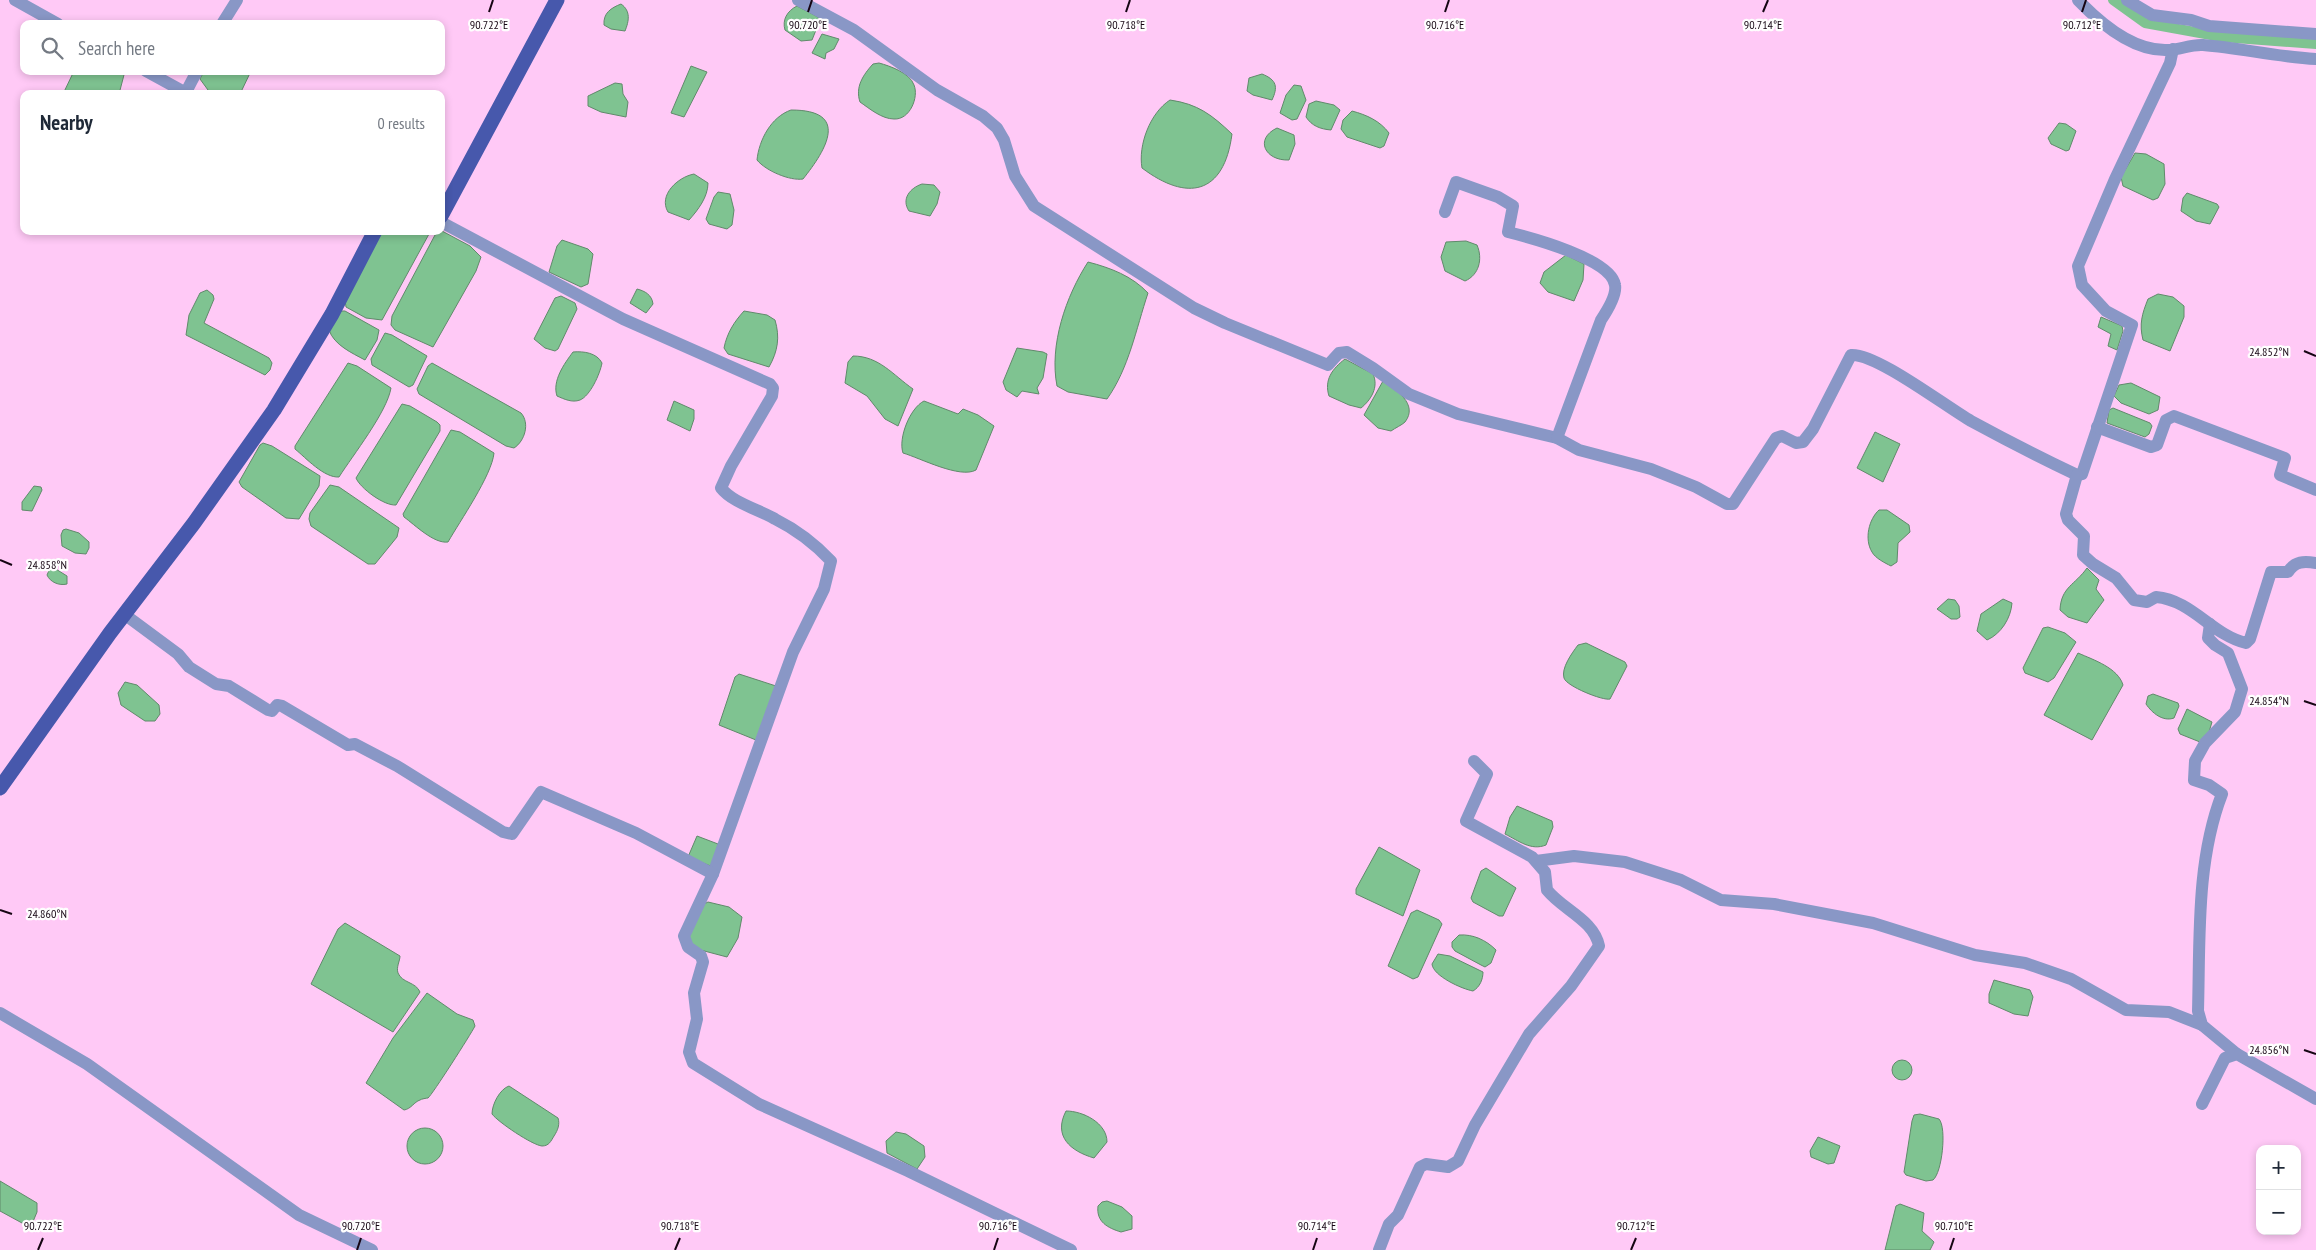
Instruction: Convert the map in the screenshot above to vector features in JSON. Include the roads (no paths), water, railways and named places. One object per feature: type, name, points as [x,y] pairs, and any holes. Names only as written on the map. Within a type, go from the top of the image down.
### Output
[{"type":"main road","points":[[445,209],[557,0]]},
{"type":"main road","points":[[0,788],[124,614],[194,523],[274,410],[332,314],[373,235]]},
{"type":"street","points":[[16,0],[51,20]]},
{"type":"street","points":[[224,20],[237,0]]},
{"type":"street","points":[[798,0],[854,30],[937,90],[983,116],[996,128],[1004,140],[1015,176],[1034,206],[1194,308],[1225,323],[1328,365],[1339,353],[1346,352],[1373,368],[1409,394],[1458,414],[1557,438],[1579,450],[1651,469],[1696,487],[1727,504],[1733,504],[1776,438],[1782,436],[1796,443],[1802,442],[1813,429],[1851,355],[1860,354],[1889,368],[1970,420],[2077,475],[2082,474],[2132,325],[2106,311],[2088,292],[2082,285],[2078,266],[2114,178],[2170,63],[2174,49]]},
{"type":"street","points":[[2078,0],[2108,28],[2137,44],[2164,50],[2200,45],[2282,58],[2316,58]]},
{"type":"street","points":[[2127,0],[2145,4],[2152,15],[2191,20],[2209,26],[2316,34]]},
{"type":"street","points":[[153,75],[181,90]]},
{"type":"street","points":[[188,90],[195,75]]},
{"type":"street","points":[[1446,212],[1456,182],[1498,197],[1513,206],[1508,232],[1589,259],[1612,274],[1616,286],[1608,308],[1601,320],[1557,438]]},
{"type":"street","points":[[445,224],[623,319],[770,384],[773,388],[772,396],[731,466],[721,488],[732,497],[777,519],[831,561],[824,589],[793,652],[713,874],[684,936],[688,947],[701,956],[704,962],[694,992],[697,1019],[689,1052],[693,1063],[759,1104],[908,1171],[1071,1250]]},
{"type":"street","points":[[2097,427],[2150,446],[2157,445],[2166,420],[2174,416],[2285,458],[2280,475],[2316,490]]},
{"type":"street","points":[[2077,475],[2066,514],[2068,520],[2084,536],[2083,556],[2116,578],[2134,600],[2141,602],[2156,596],[2169,598],[2225,635],[2246,643],[2250,639],[2255,625],[2271,572],[2288,572],[2293,565],[2305,561],[2316,563]]},
{"type":"street","points":[[124,614],[178,654],[189,667],[216,684],[229,686],[268,710],[272,711],[277,705],[282,706],[348,745],[355,744],[397,766],[503,832],[512,834],[541,792],[636,833],[713,874]]},
{"type":"street","points":[[2202,1025],[2198,1011],[2203,892],[2211,831],[2222,794],[2209,785],[2194,780],[2195,761],[2205,742],[2235,712],[2242,689],[2228,653],[2208,638],[2210,624]]},
{"type":"street","points":[[1379,1250],[1389,1224],[1398,1215],[1420,1167],[1426,1164],[1448,1167],[1458,1161],[1475,1124],[1529,1034],[1577,978],[1599,946],[1597,937],[1591,928],[1547,890],[1545,872],[1536,861],[1506,842],[1466,821],[1487,774],[1474,762]]},
{"type":"street","points":[[1536,861],[1574,856],[1625,862],[1682,880],[1721,900],[1774,904],[1873,923],[1975,955],[2024,962],[2071,979],[2126,1010],[2170,1012],[2202,1025],[2237,1054],[2316,1099]]},
{"type":"street","points":[[0,1014],[87,1064],[299,1215],[372,1250]]},
{"type":"street","points":[[2202,1104],[2225,1058],[2237,1054]]},
{"type":"waterway","points":[[2113,0],[2145,23],[2222,37],[2316,44]]}]
